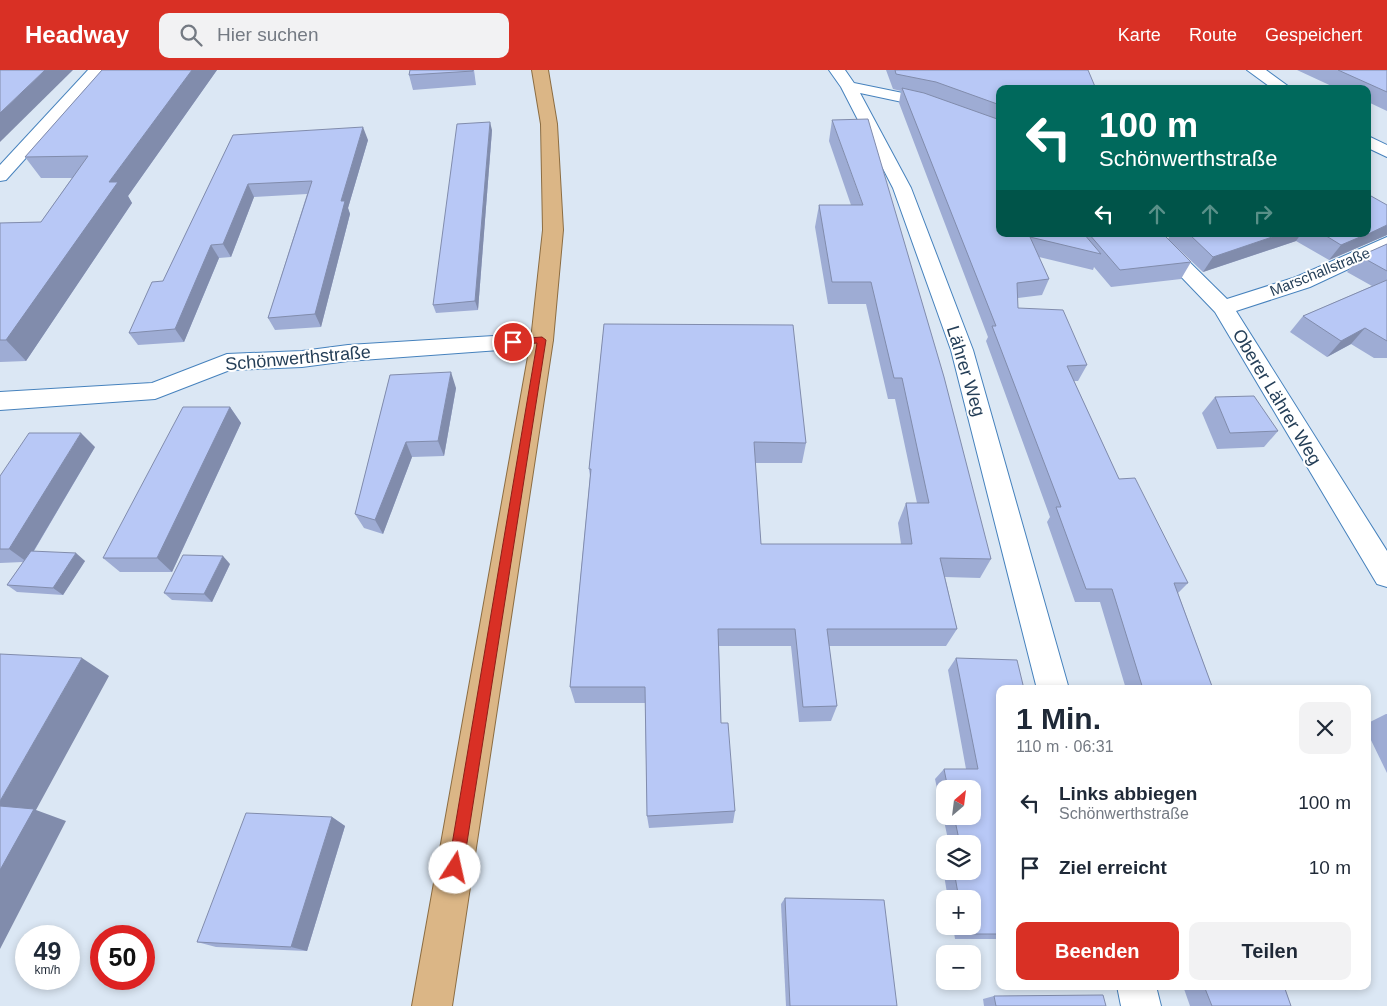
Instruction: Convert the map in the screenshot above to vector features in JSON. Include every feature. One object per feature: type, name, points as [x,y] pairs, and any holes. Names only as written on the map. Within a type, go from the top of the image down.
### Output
[{"type":"main road","points":[[432,1006],[542,340],[553,230],[549,124],[540,70]]},
{"type":"street","points":[[0,176],[96,70]]},
{"type":"street","points":[[1255,70],[1278,85]]},
{"type":"street","points":[[843,78],[887,92],[934,103],[996,128]]},
{"type":"street","name":"Lährer Weg","points":[[843,78],[902,188],[962,350],[1052,685]]},
{"type":"street","points":[[1371,143],[1387,152]]},
{"type":"street","name":"Oberer Lährer Weg","points":[[1153,237],[1182,264],[1223,308],[1387,575]]},
{"type":"street","name":"Marschallstraße","points":[[1223,308],[1303,282],[1387,243]]},
{"type":"street","name":"Schönwerthstraße","points":[[0,402],[155,391],[227,362],[302,359],[348,353],[542,340]]},
{"type":"street","points":[[1137,990],[1141,1006]]},
{"type":"building","points":[[0,70],[45,70],[0,113]]},
{"type":"building","points":[[102,70],[192,70],[109,182],[118,182],[6,340],[0,340],[0,223],[41,222],[88,156],[25,157]]},
{"type":"building","points":[[410,70],[473,70],[473,71],[409,75]]},
{"type":"building","points":[[895,70],[1088,70],[1094,85],[996,85],[996,104],[936,82],[896,74]]},
{"type":"building","points":[[1338,70],[1387,70],[1387,92]]},
{"type":"building","points":[[902,88],[924,93],[996,119],[996,237],[1030,237],[1049,279],[1017,283],[1018,308],[1063,310],[1087,365],[1067,366],[1119,479],[1135,478],[1188,583],[1174,583],[1212,685],[1142,685],[1112,589],[1086,589],[1056,507],[1061,507],[992,326],[996,326]]},
{"type":"building","points":[[868,119],[944,377],[991,559],[940,558],[957,629],[827,629],[837,706],[803,707],[795,629],[718,629],[721,723],[728,723],[735,811],[647,816],[645,687],[570,687],[604,324],[793,325],[806,443],[754,442],[761,544],[912,544],[906,503],[929,503],[902,378],[894,378],[871,282],[832,282],[819,205],[863,205],[832,120]]},
{"type":"building","points":[[490,122],[475,301],[433,305],[457,124]]},
{"type":"building","points":[[363,127],[341,201],[345,201],[315,314],[268,318],[312,181],[248,184],[223,244],[211,245],[175,329],[129,333],[152,282],[163,281],[233,135]]},
{"type":"building","points":[[1371,196],[1387,205],[1387,225],[1371,233]]},
{"type":"building","points":[[1030,237],[1087,237],[1101,254]]},
{"type":"building","points":[[1092,237],[1166,237],[1191,262],[1120,270]]},
{"type":"building","points":[[1192,237],[1272,237],[1213,257]]},
{"type":"building","points":[[1328,237],[1360,237],[1341,245]]},
{"type":"building","points":[[1387,244],[1387,271],[1360,256]]},
{"type":"building","points":[[1387,280],[1387,341],[1365,328],[1341,341],[1303,316]]},
{"type":"building","points":[[451,372],[438,441],[406,442],[375,520],[355,514],[390,375]]},
{"type":"building","points":[[1254,396],[1278,431],[1230,433],[1215,397]]},
{"type":"building","points":[[183,407],[230,407],[157,558],[103,558]]},
{"type":"building","points":[[29,433],[81,433],[9,549],[0,549],[0,476]]},
{"type":"building","points":[[31,551],[76,553],[53,588],[7,585]]},
{"type":"building","points":[[183,555],[223,556],[204,594],[164,593]]},
{"type":"building","points":[[0,654],[82,658],[0,801]]},
{"type":"building","points":[[956,658],[1017,660],[1023,685],[996,685],[996,934],[981,934],[981,890],[957,890],[956,880],[981,880],[981,835],[958,835],[956,825],[981,825],[981,780],[946,780],[944,769],[978,769]]},
{"type":"building","points":[[0,806],[34,809],[0,870]]},
{"type":"building","points":[[246,813],[332,817],[291,947],[197,942]]},
{"type":"building","points":[[785,898],[884,900],[897,1006],[790,1006]]},
{"type":"building","points":[[1206,990],[1285,990],[1291,1006],[1212,1006]]},
{"type":"building","points":[[1103,995],[1106,1006],[996,1006],[994,996]]},
{"type":"route","points":[[455,868],[542,340],[513,342]]}]
